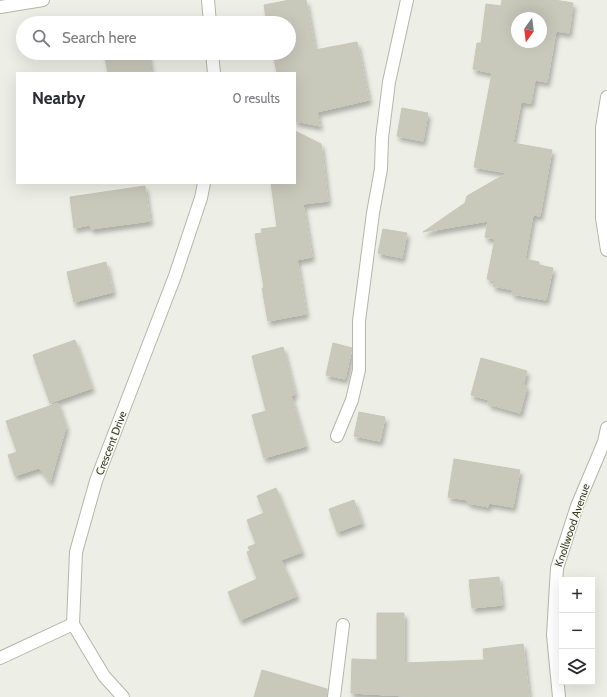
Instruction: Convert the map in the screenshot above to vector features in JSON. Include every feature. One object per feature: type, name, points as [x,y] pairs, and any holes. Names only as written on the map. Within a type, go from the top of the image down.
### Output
[{"type":"street","points":[[0,7],[43,0]]},
{"type":"street","points":[[208,0],[209,16]]},
{"type":"street","points":[[337,436],[352,400],[359,370],[359,321],[373,213],[381,170],[382,138],[388,82],[407,0]]},
{"type":"street","points":[[213,60],[214,72]]},
{"type":"street","points":[[607,97],[602,128],[602,218],[607,250]]},
{"type":"street","name":"Crescent Drive","points":[[73,624],[76,552],[96,481],[176,276],[201,198],[204,184]]},
{"type":"street","name":"Knollwood Avenue","points":[[559,697],[553,635],[557,568],[577,506],[604,442],[607,428]]},
{"type":"street","points":[[0,658],[73,624],[104,676],[123,697]]},
{"type":"street","points":[[334,697],[343,625]]},
{"type":"building","points":[[290,0],[306,0],[315,50],[357,42],[369,100],[317,112],[320,126],[296,121],[296,72],[277,72],[274,60],[296,60],[296,16],[266,16],[264,5]]},
{"type":"building","points":[[502,0],[554,0],[573,3],[569,33],[556,31],[547,82],[535,80],[531,103],[521,102],[513,143],[552,150],[540,216],[533,215],[525,259],[539,262],[539,265],[553,268],[546,300],[512,294],[513,290],[493,286],[494,280],[487,279],[495,239],[485,237],[488,221],[423,232],[465,203],[467,196],[507,173],[474,167],[492,73],[473,69],[477,43],[481,43],[486,4],[501,6]]},
{"type":"building","points":[[105,60],[149,60],[151,72],[108,72]]},
{"type":"building","points":[[402,108],[428,113],[423,141],[397,136]]},
{"type":"building","points":[[296,132],[321,144],[328,201],[303,204],[312,257],[297,260],[306,314],[268,321],[255,234],[262,233],[261,229],[277,227],[271,184],[296,184]]},
{"type":"building","points":[[145,186],[150,221],[91,229],[90,225],[74,228],[70,197]]},
{"type":"building","points":[[383,229],[407,233],[402,258],[378,253]]},
{"type":"building","points":[[106,262],[113,292],[74,302],[67,272]]},
{"type":"building","points":[[75,340],[92,388],[50,403],[33,355]]},
{"type":"building","points":[[333,343],[352,348],[345,379],[326,375]]},
{"type":"building","points":[[283,347],[295,394],[291,396],[306,446],[264,458],[252,415],[266,411],[252,356]]},
{"type":"building","points":[[481,358],[527,371],[523,385],[527,386],[520,413],[488,404],[489,400],[471,395]]},
{"type":"building","points":[[58,403],[66,427],[50,482],[39,468],[15,476],[8,455],[17,452],[6,421]]},
{"type":"building","points":[[359,412],[385,417],[380,441],[354,436]]},
{"type":"building","points":[[454,459],[520,470],[513,507],[489,503],[488,507],[468,503],[468,500],[448,497]]},
{"type":"building","points":[[276,488],[302,552],[281,560],[297,596],[240,620],[228,592],[257,579],[247,552],[250,551],[248,547],[256,544],[247,520],[264,513],[257,496]]},
{"type":"building","points":[[354,500],[362,523],[337,532],[329,509]]},
{"type":"building","points":[[499,577],[502,605],[472,608],[469,580]]},
{"type":"building","points":[[377,613],[404,613],[404,663],[484,660],[483,649],[523,644],[529,697],[426,697],[351,693],[352,659],[377,660]]},
{"type":"building","points":[[262,670],[327,689],[327,697],[254,697]]}]
